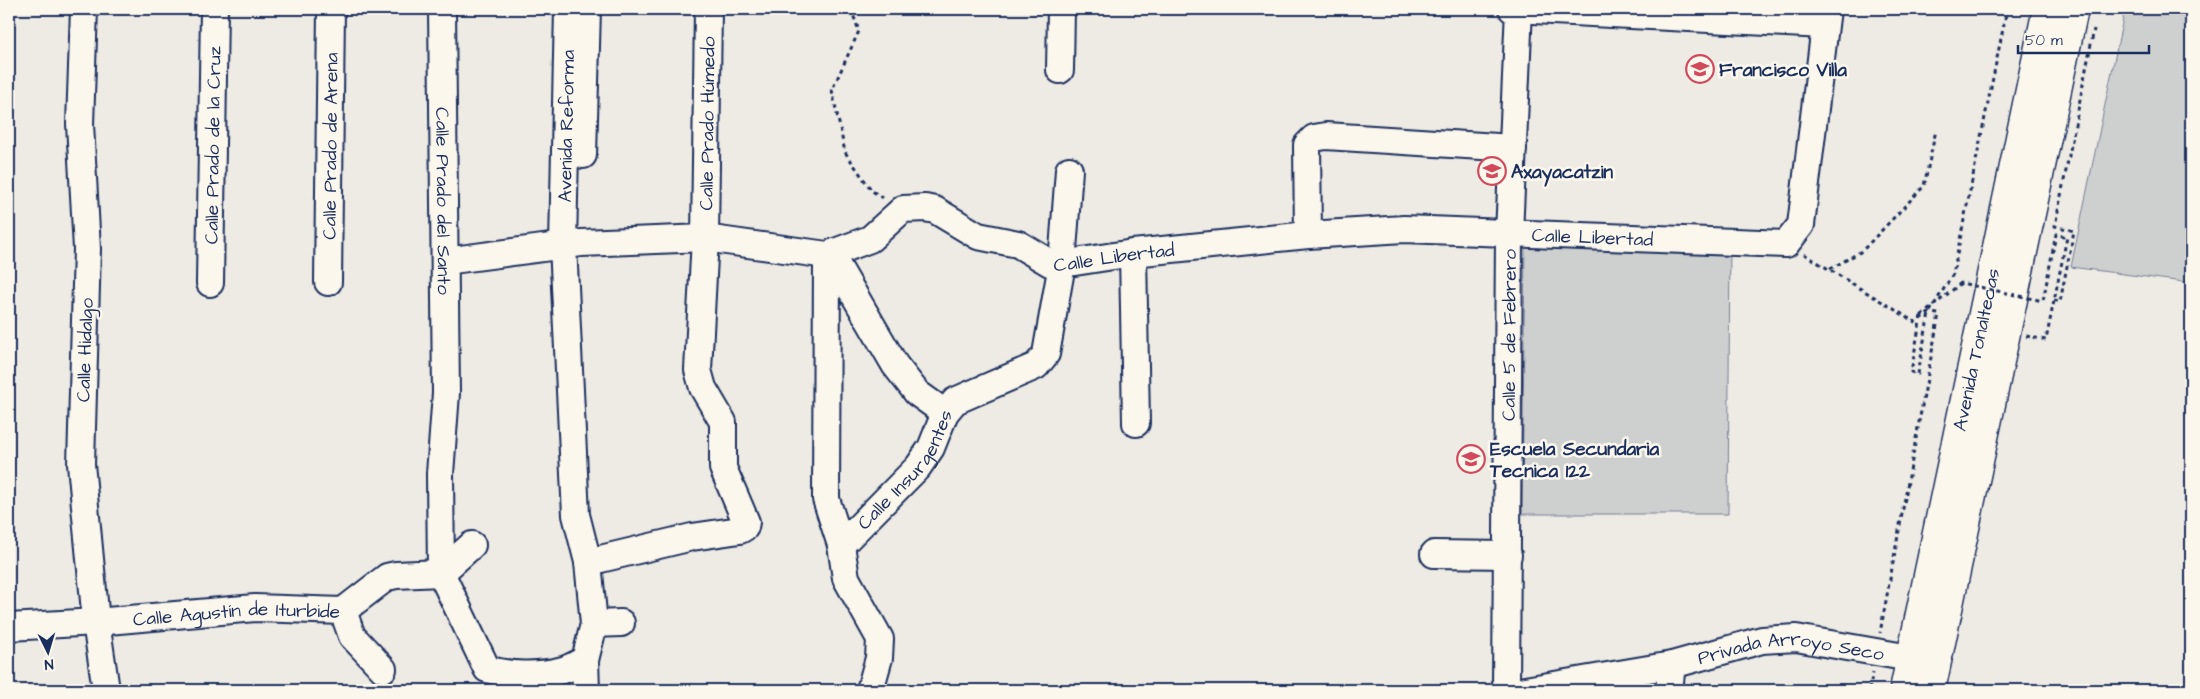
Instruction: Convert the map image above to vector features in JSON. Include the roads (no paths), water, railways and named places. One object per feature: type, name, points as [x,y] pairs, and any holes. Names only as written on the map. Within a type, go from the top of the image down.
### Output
[{"type":"main road","name":"Avenida Tonaltecas","points":[[1904,690],[2047,9]]},
{"type":"main road","name":"Avenida Tonaltecas","points":[[1931,690],[2085,13]]},
{"type":"street","name":"Calle Hidalgo","points":[[84,9],[80,124],[87,249],[81,464],[96,622],[106,690]]},
{"type":"street","name":"Calle Prado de la Cruz","points":[[210,283],[214,9]]},
{"type":"street","name":"Calle Prado de Arena","points":[[328,282],[331,9]]},
{"type":"street","name":"Calle Prado del Santo","points":[[442,9],[446,393],[440,474],[442,573]]},
{"type":"street","name":"Avenida Reforma","points":[[568,9],[572,244]]},
{"type":"street","name":"Avenida Reforma","points":[[572,244],[587,9]]},
{"type":"street","name":"Calle Prado Húmedo","points":[[588,562],[692,537],[740,530],[745,527],[746,522],[723,468],[723,422],[703,388],[698,370],[705,238],[708,9]]},
{"type":"street","points":[[1060,70],[1061,9]]},
{"type":"street","points":[[1512,9],[1825,17]]},
{"type":"street","name":"Calle 5 de Febrero","points":[[1506,690],[1509,234],[1519,9]]},
{"type":"street","name":"Calle Libertad","points":[[829,255],[870,239],[903,209],[935,210],[978,236],[1018,244],[1050,263],[1062,264],[1133,253],[1308,235],[1404,229],[1786,244],[1801,225],[1825,17]]},
{"type":"street","points":[[1308,235],[1307,145],[1314,138],[1326,136],[1513,148]]},
{"type":"street","points":[[1062,264],[1069,170]]},
{"type":"street","points":[[445,261],[572,244],[705,238],[829,255]]},
{"type":"street","points":[[572,244],[576,515],[588,562],[594,624],[585,660],[586,690]]},
{"type":"street","points":[[1133,253],[1136,423]]},
{"type":"street","points":[[829,255],[895,365],[917,394],[945,413]]},
{"type":"street","points":[[829,255],[826,499],[841,545],[850,586],[880,639],[879,658],[870,690]]},
{"type":"street","name":"Calle Insurgentes","points":[[841,545],[918,467],[931,448],[945,413],[955,401],[1036,366],[1043,360],[1046,354],[1062,264]]},
{"type":"street","points":[[472,545],[442,573],[487,669],[498,672],[540,673],[563,670],[585,660]]},
{"type":"street","points":[[1434,554],[1508,555]]},
{"type":"street","name":"Calle Agustín de Iturbide","points":[[9,627],[96,622],[255,608],[344,611],[387,578],[396,575],[442,573]]},
{"type":"street","points":[[344,611],[352,636],[383,669]]},
{"type":"street","points":[[594,624],[622,623]]},
{"type":"street","name":"Privada Arroyo Seco","points":[[1525,690],[1672,665],[1778,638],[1796,638],[1910,658]]},
{"type":"street","points":[[1669,690],[1672,665]]},
{"type":"place","name":"Francisco Villa","points":[[1700,69]]},
{"type":"place","name":"Axayacatzin","points":[[1492,171]]},
{"type":"place","name":"Escuela Secundaria Tecnica 122","points":[[1471,459]]}]
